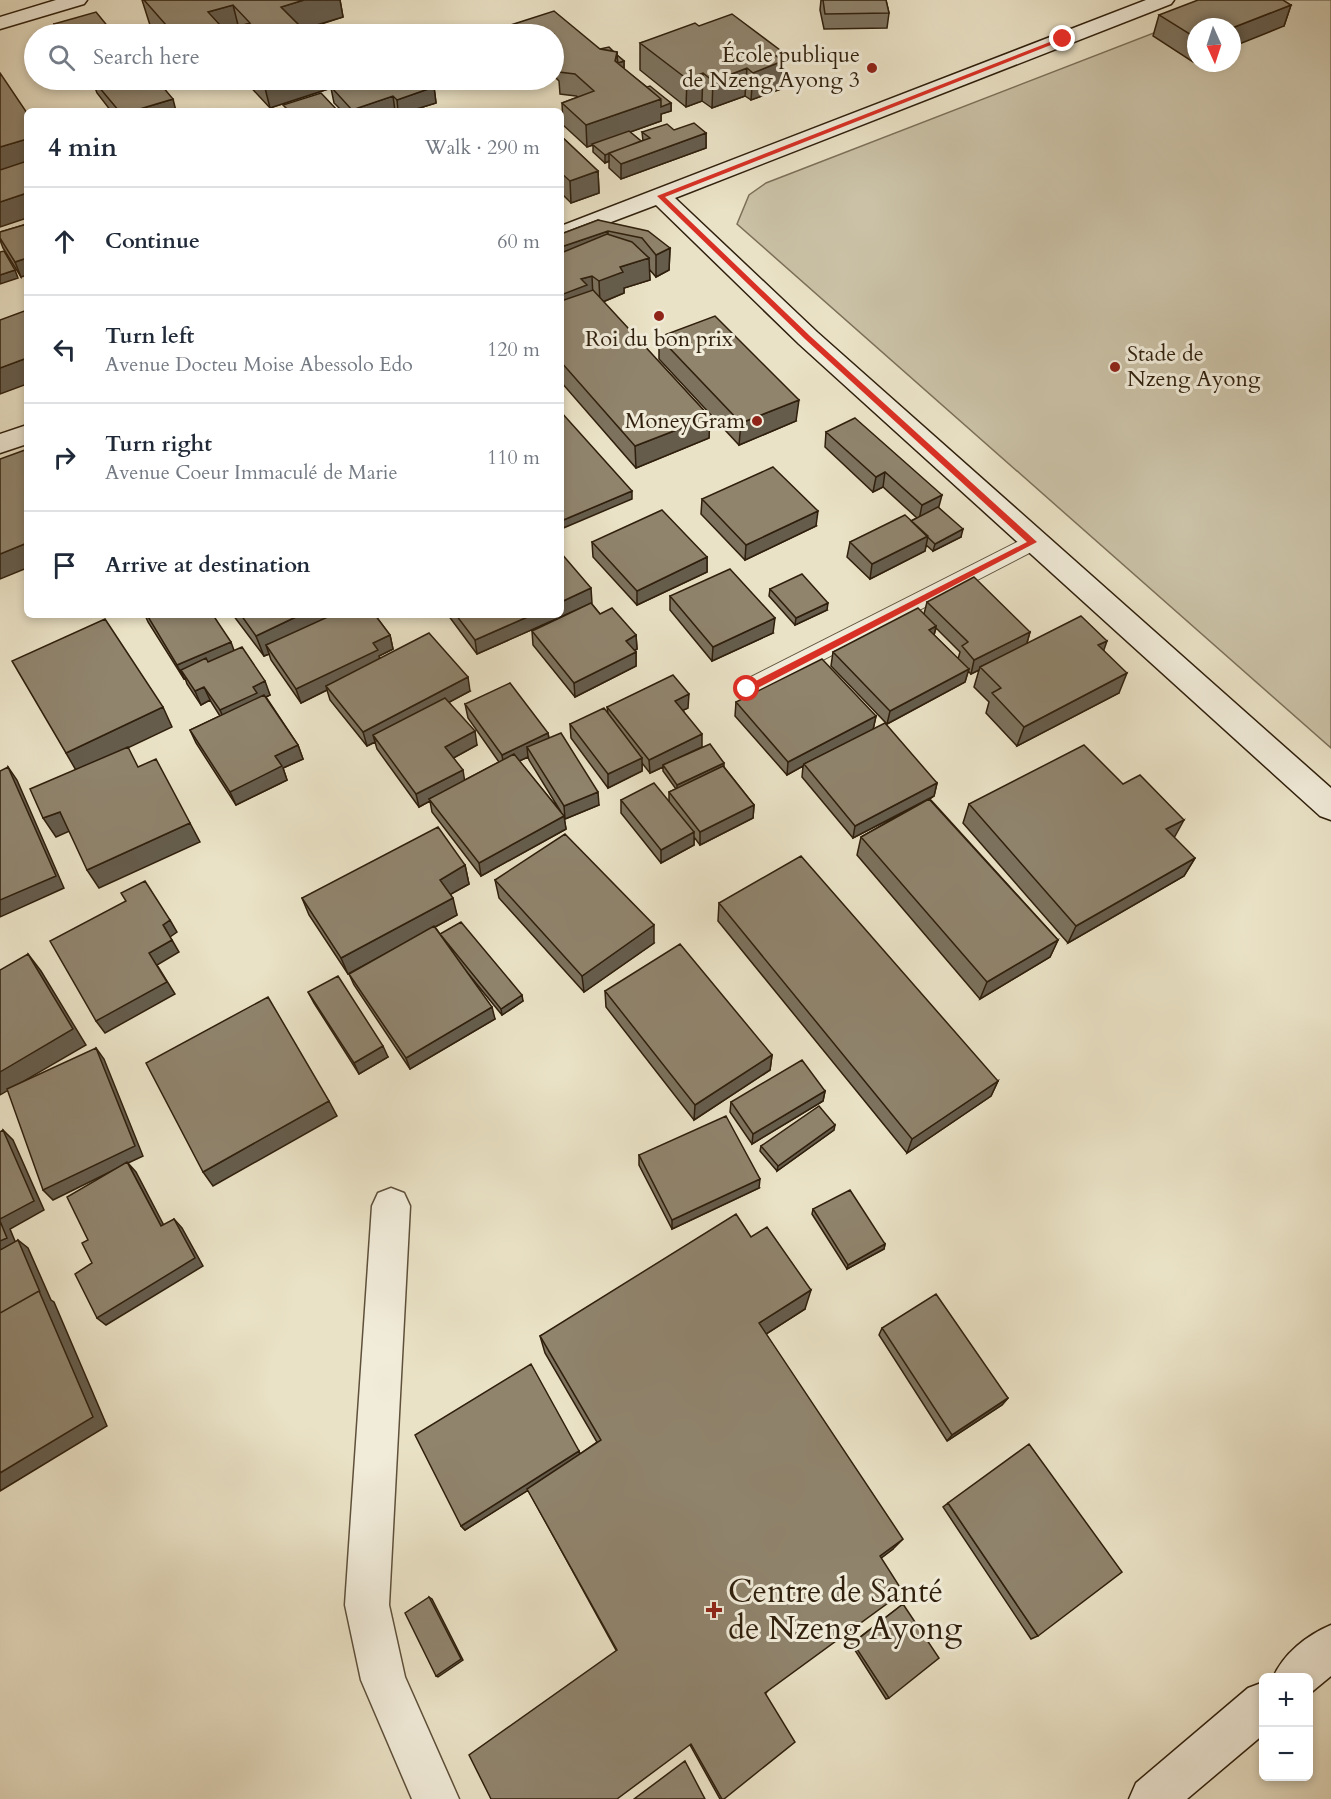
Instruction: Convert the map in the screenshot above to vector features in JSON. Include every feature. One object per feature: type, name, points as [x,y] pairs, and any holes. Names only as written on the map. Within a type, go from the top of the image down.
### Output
[{"type":"main road","points":[[0,22],[77,0]]},
{"type":"main road","points":[[564,233],[1164,0]]},
{"type":"main road","points":[[660,196],[808,338],[1331,807]]},
{"type":"main road","points":[[0,444],[24,435]]},
{"type":"main road","points":[[391,1206],[367,1605],[383,1680],[436,1799]]},
{"type":"main road","points":[[1300,1673],[1331,1647]]},
{"type":"main road","points":[[1152,1799],[1259,1707]]},
{"type":"lane","points":[[747,689],[1033,542]]},
{"type":"shaded area","name":"Stade de Nzeng Ayong","points":[[1239,0],[1331,0],[1331,748],[737,224],[749,195],[766,183],[1187,20],[1187,72],[1241,72],[1241,18],[1192,18]]},
{"type":"building","points":[[144,0],[304,0],[281,7],[298,24],[247,24],[250,23],[233,5],[208,12],[219,24],[165,24]]},
{"type":"building","points":[[823,0],[886,0],[889,13],[825,14]]},
{"type":"building","points":[[1198,0],[1283,0],[1291,5],[1241,24],[1241,18],[1187,18],[1187,32],[1159,15]]},
{"type":"building","points":[[554,11],[600,49],[617,52],[615,61],[661,99],[586,125],[562,103],[594,91],[575,74],[564,73],[564,24],[514,24]]},
{"type":"building","points":[[96,12],[106,24],[54,24]]},
{"type":"building","points":[[732,14],[784,53],[776,56],[783,61],[753,73],[747,68],[713,81],[703,73],[687,79],[640,43],[695,23],[699,26]]},
{"type":"building","points":[[617,55],[624,61],[618,63]]},
{"type":"building","points":[[0,73],[24,109],[24,140],[0,147]]},
{"type":"building","points":[[650,86],[671,103],[661,107],[661,99],[647,87]]},
{"type":"building","points":[[101,90],[165,90],[173,99],[143,108],[116,108]]},
{"type":"building","points":[[334,90],[425,90],[397,100],[393,96],[358,108],[350,108]]},
{"type":"building","points":[[321,93],[335,108],[286,108],[283,105]]},
{"type":"building","points":[[694,123],[706,133],[621,164],[609,153],[650,138],[642,132],[667,124],[674,130]]},
{"type":"building","points":[[629,131],[641,141],[605,155],[592,144]]},
{"type":"building","points":[[564,139],[598,171],[570,181],[564,176]]},
{"type":"building","points":[[24,162],[24,194],[0,202],[0,170]]},
{"type":"building","points":[[598,220],[648,231],[670,248],[656,255],[642,238],[608,231],[564,246],[564,233]]},
{"type":"building","points":[[24,225],[24,259],[15,262],[0,238],[0,232]]},
{"type":"building","points":[[607,234],[632,242],[649,258],[620,267],[623,272],[599,281],[592,276],[581,279],[587,285],[564,294],[564,252]]},
{"type":"building","points":[[4,251],[15,270],[0,275],[0,252]]},
{"type":"building","points":[[593,290],[710,417],[635,446],[564,365],[564,300]]},
{"type":"building","points":[[24,311],[24,359],[0,368],[0,320]]},
{"type":"building","points":[[715,316],[799,400],[741,423],[659,337]]},
{"type":"building","points":[[564,415],[632,491],[564,520]]},
{"type":"building","points":[[855,418],[942,495],[922,505],[885,472],[876,477],[826,432]]},
{"type":"building","points":[[24,450],[24,544],[0,554],[0,459]]},
{"type":"building","points":[[773,467],[818,511],[746,545],[702,499]]},
{"type":"building","points":[[938,507],[963,529],[935,544],[911,521]]},
{"type":"building","points":[[662,510],[707,557],[637,591],[592,542]]},
{"type":"building","points":[[905,515],[928,536],[872,564],[850,542]]},
{"type":"building","points":[[564,556],[591,588],[564,601]]},
{"type":"building","points":[[730,569],[775,618],[713,647],[670,596]]},
{"type":"building","points":[[802,574],[828,603],[796,618],[770,589]]},
{"type":"building","points":[[974,577],[1030,632],[974,660],[962,646],[968,642],[927,602]]},
{"type":"building","points":[[591,603],[600,614],[612,608],[636,635],[626,641],[636,652],[574,683],[532,631],[564,618],[564,616]]},
{"type":"building","points":[[918,608],[936,626],[929,630],[969,669],[890,711],[833,652]]},
{"type":"building","points":[[1081,616],[1107,641],[1098,645],[1127,673],[1024,727],[992,693],[1001,688],[980,667]]},
{"type":"building","points":[[149,618],[215,618],[231,642],[177,665]]},
{"type":"building","points":[[243,618],[294,618],[256,636]]},
{"type":"building","points":[[325,618],[377,618],[390,635],[373,643],[378,650],[296,689],[266,645]]},
{"type":"building","points":[[458,618],[525,618],[475,640]]},
{"type":"building","points":[[105,619],[163,707],[66,753],[12,661]]},
{"type":"building","points":[[429,633],[468,677],[363,732],[326,686]]},
{"type":"building","points":[[242,647],[265,681],[253,687],[257,693],[220,710],[204,687],[195,691],[181,670],[206,658],[208,662]]},
{"type":"building","points":[[822,659],[876,716],[788,762],[736,702]]},
{"type":"building","points":[[673,675],[689,694],[675,701],[702,734],[649,760],[607,707]]},
{"type":"building","points":[[510,683],[548,733],[502,755],[465,704]]},
{"type":"building","points":[[264,695],[298,745],[275,756],[282,766],[230,792],[190,730]]},
{"type":"building","points":[[445,698],[475,731],[445,747],[463,770],[416,794],[373,735]]},
{"type":"building","points":[[604,708],[642,758],[608,774],[570,724]]},
{"type":"building","points":[[885,723],[937,783],[855,826],[804,764]]},
{"type":"building","points":[[561,733],[598,792],[564,806],[527,747]]},
{"type":"building","points":[[710,744],[724,763],[677,785],[663,765]]},
{"type":"building","points":[[1084,745],[1123,784],[1140,775],[1184,820],[1166,829],[1195,858],[1076,926],[969,804]]},
{"type":"building","points":[[128,747],[138,767],[156,759],[190,823],[87,870],[60,812],[43,818],[30,789]]},
{"type":"building","points":[[514,754],[564,816],[479,863],[429,799]]},
{"type":"building","points":[[723,766],[754,805],[700,832],[669,792]]},
{"type":"building","points":[[8,767],[56,876],[0,900],[0,771]]},
{"type":"building","points":[[654,783],[694,832],[661,850],[621,800]]},
{"type":"building","points":[[929,799],[1058,940],[987,982],[861,837]]},
{"type":"building","points":[[438,827],[465,865],[440,880],[453,898],[341,958],[302,898]]},
{"type":"building","points":[[565,834],[654,925],[582,976],[495,880]]},
{"type":"building","points":[[801,856],[998,1081],[912,1139],[719,903]]},
{"type":"building","points":[[145,881],[170,920],[163,925],[172,940],[149,953],[167,982],[96,1021],[50,941],[126,901],[121,893]]},
{"type":"building","points":[[461,922],[522,995],[501,1009],[440,934]]},
{"type":"building","points":[[434,926],[492,1007],[406,1058],[349,974]]},
{"type":"building","points":[[680,944],[772,1055],[695,1105],[605,991]]},
{"type":"building","points":[[28,954],[73,1029],[0,1072],[0,970]]},
{"type":"building","points":[[338,976],[383,1046],[354,1063],[308,992]]},
{"type":"building","points":[[268,997],[329,1101],[203,1172],[146,1063]]},
{"type":"building","points":[[96,1048],[135,1146],[43,1190],[7,1089]]},
{"type":"building","points":[[802,1060],[825,1091],[753,1134],[731,1102]]},
{"type":"building","points":[[819,1106],[835,1125],[778,1166],[761,1146]]},
{"type":"building","points":[[726,1116],[760,1179],[672,1220],[639,1155]]},
{"type":"building","points":[[3,1130],[34,1201],[0,1219],[0,1132]]},
{"type":"building","points":[[127,1162],[161,1226],[174,1219],[195,1258],[97,1318],[75,1274],[92,1263],[82,1243],[88,1240],[67,1197]]},
{"type":"building","points":[[850,1190],[885,1244],[848,1265],[813,1209]]},
{"type":"building","points":[[736,1214],[751,1237],[767,1227],[811,1290],[759,1323],[903,1539],[880,1556],[903,1592],[765,1693],[795,1742],[724,1799],[691,1744],[617,1799],[491,1799],[469,1755],[617,1650],[527,1489],[601,1440],[540,1336]]},
{"type":"building","points":[[0,1221],[7,1238],[0,1241]]},
{"type":"building","points":[[18,1240],[40,1292],[0,1313],[0,1250]]},
{"type":"building","points":[[39,1291],[93,1417],[0,1473],[0,1313]]},
{"type":"building","points":[[936,1294],[1008,1398],[952,1435],[882,1328]]},
{"type":"building","points":[[531,1364],[579,1451],[461,1526],[415,1435]]},
{"type":"building","points":[[1029,1444],[1122,1572],[1038,1636],[948,1503]]},
{"type":"building","points":[[429,1597],[461,1659],[436,1676],[405,1613]]},
{"type":"building","points":[[903,1604],[939,1658],[889,1698],[853,1643]]},
{"type":"building","points":[[685,1761],[705,1799],[634,1799]]},
{"type":"place","name":"École publique de Nzeng Ayong 3","points":[[872,68]]},
{"type":"place","name":"Roi du bon prix","points":[[659,316]]},
{"type":"place","name":"Stade de Nzeng Ayong","points":[[1115,367]]},
{"type":"place","name":"MoneyGram","points":[[757,421]]},
{"type":"place","name":"Centre de Santé de Nzeng Ayong","points":[[714,1610]]},
{"type":"route","points":[[747,689],[1033,542],[808,338],[660,196],[1063,39]]}]
